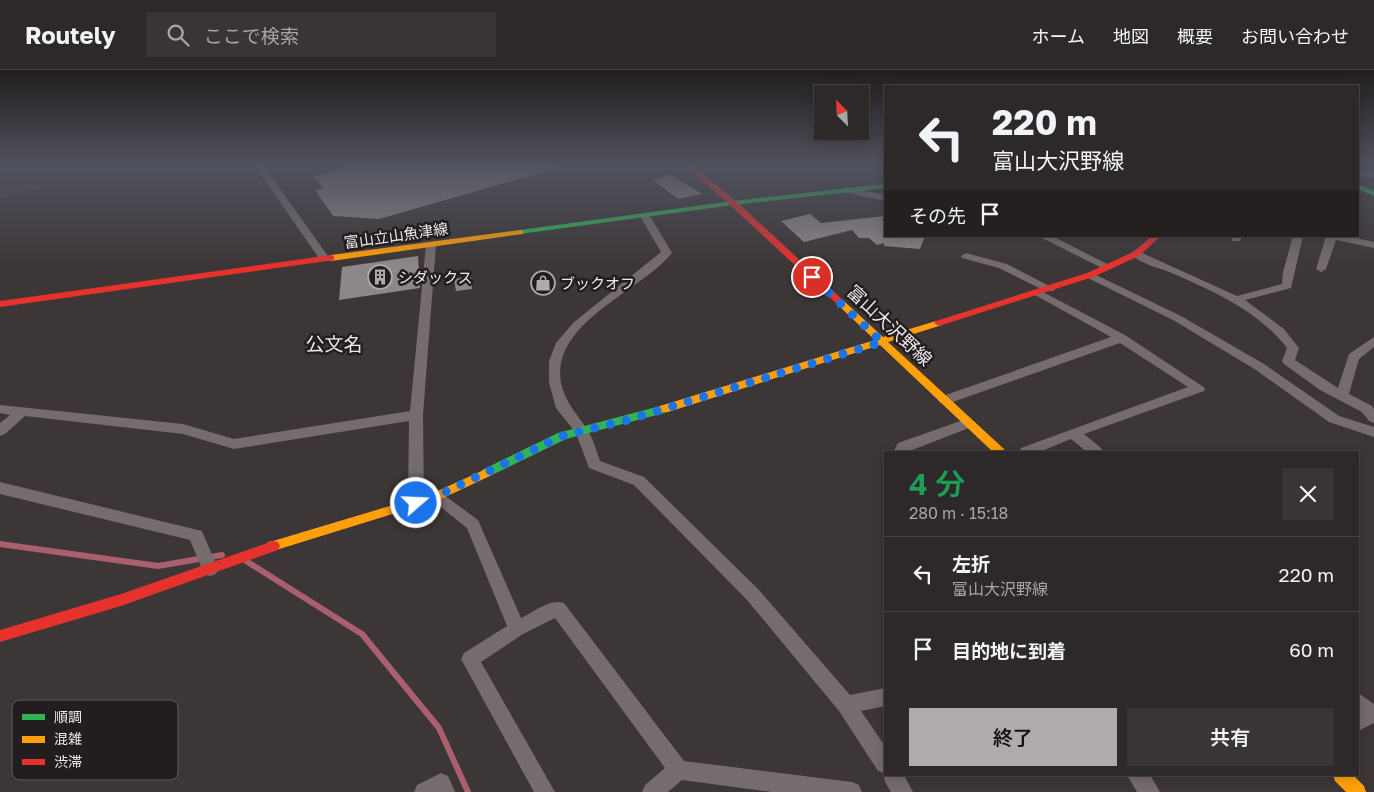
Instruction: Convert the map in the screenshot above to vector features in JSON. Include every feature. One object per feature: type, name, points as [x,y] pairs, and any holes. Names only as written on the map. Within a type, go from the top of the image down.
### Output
[{"type":"main road","name":"富山大沢野線","points":[[728,199],[999,451]]},
{"type":"main road","name":"富山立山魚津線","points":[[0,304],[771,199]]},
{"type":"main road","points":[[0,636],[121,600],[297,538],[437,496],[562,436],[582,432],[882,342],[1044,291],[1090,275],[1136,254],[1156,237]]},
{"type":"main road","points":[[1342,776],[1358,792]]},
{"type":"street","points":[[282,199],[325,259]]},
{"type":"street","points":[[645,216],[667,253],[577,325],[562,343],[555,361],[555,383],[563,408],[582,432],[594,464],[639,482],[753,595],[846,706],[884,763]]},
{"type":"street","points":[[1045,237],[1108,267]]},
{"type":"street","points":[[1237,299],[1287,286],[1288,272],[1298,237]]},
{"type":"street","points":[[1321,269],[1331,237]]},
{"type":"street","points":[[1336,237],[1374,245]]},
{"type":"street","points":[[416,503],[416,415],[430,245]]},
{"type":"street","points":[[1136,254],[1237,299],[1285,335],[1293,348],[1288,362],[1342,396],[1367,409],[1374,418]]},
{"type":"street","points":[[966,256],[1003,266],[1199,388],[1028,451]]},
{"type":"street","points":[[1090,275],[1177,318],[1260,367],[1334,419],[1374,432]]},
{"type":"street","points":[[945,400],[1121,338]]},
{"type":"street","points":[[1342,396],[1353,357],[1374,341]]},
{"type":"street","points":[[0,409],[183,429],[234,444],[416,415]]},
{"type":"street","points":[[0,431],[23,411]]},
{"type":"street","points":[[901,451],[904,447],[969,423]]},
{"type":"street","points":[[1073,433],[1095,451]]},
{"type":"street","points":[[0,488],[196,535],[210,569]]},
{"type":"street","points":[[437,496],[473,524],[517,629]]},
{"type":"street","points":[[545,792],[470,658],[517,629],[558,608],[679,770],[852,792]]},
{"type":"street","points":[[846,706],[884,697]]},
{"type":"street","points":[[652,792],[679,770]]},
{"type":"street","points":[[893,776],[903,792]]},
{"type":"street","points":[[1138,776],[1150,792]]},
{"type":"street","points":[[424,792],[441,783],[445,792]]},
{"type":"building","points":[[321,199],[450,199],[379,219],[333,216]]},
{"type":"building","points":[[810,214],[821,223],[884,216],[884,237],[925,237],[920,249],[884,246],[884,243],[877,245],[869,238],[859,238],[852,230],[804,242],[781,221]]},
{"type":"building","name":"シダックス","points":[[418,256],[420,288],[339,300],[342,267]]},
{"type":"building","points":[[471,277],[472,289],[456,291],[454,279]]},
{"type":"waterway","points":[[0,544],[158,566],[222,555]]},
{"type":"waterway","points":[[246,561],[362,634],[439,728],[468,792]]},
{"type":"traffic: fast","points":[[520,232],[772,199]]},
{"type":"traffic: fast","points":[[486,473],[562,436],[664,409]]},
{"type":"traffic: slow","points":[[331,258],[520,232]]},
{"type":"traffic: slow","points":[[842,304],[999,451]]},
{"type":"traffic: slow","points":[[664,409],[939,323]]},
{"type":"traffic: slow","points":[[273,546],[437,496],[486,473]]},
{"type":"traffic: slow","points":[[1342,776],[1358,792]]},
{"type":"traffic: jam","points":[[728,199],[842,304]]},
{"type":"traffic: jam","points":[[939,323],[1090,275],[1136,254],[1156,237]]},
{"type":"traffic: jam","points":[[0,304],[331,258]]},
{"type":"traffic: jam","points":[[0,636],[121,600],[273,546]]},
{"type":"place","name":"シダックス","points":[[380,277]]},
{"type":"place","name":"ブックオフ","points":[[543,283]]},
{"type":"district","name":"公文名","points":[[334,343]]},
{"type":"route","points":[[416,503],[437,496],[562,436],[628,420],[882,342],[812,277]]}]
